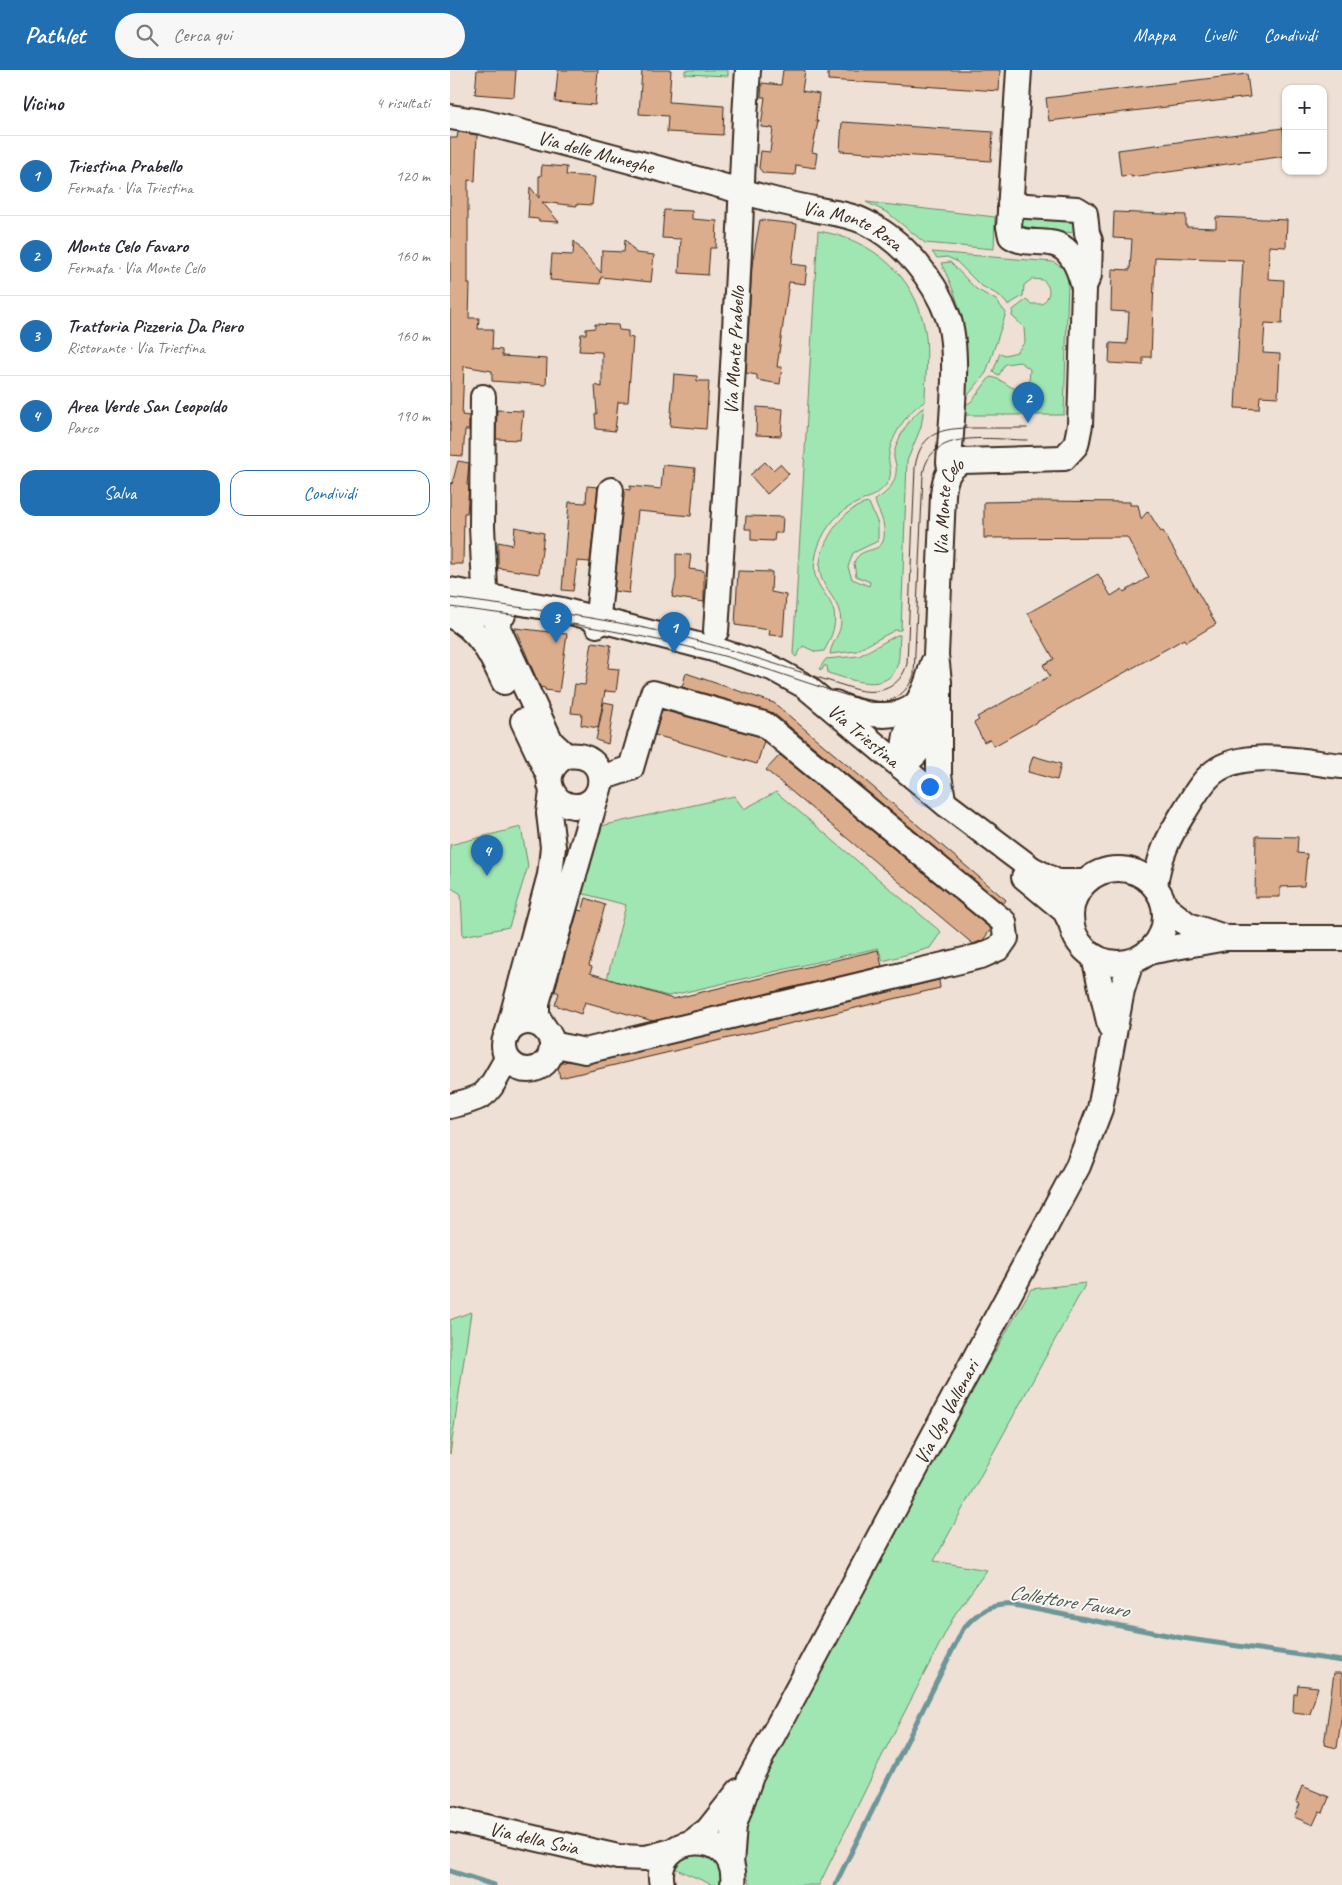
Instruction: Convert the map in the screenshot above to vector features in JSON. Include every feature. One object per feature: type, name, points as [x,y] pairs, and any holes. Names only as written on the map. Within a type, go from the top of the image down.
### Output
[{"type":"street","name":"Via Monte Prabello","points":[[716,630],[736,311],[740,190],[748,70]]},
{"type":"street","points":[[1019,70],[1010,205],[1011,236],[1024,241],[1053,243],[1076,240],[1087,233]]},
{"type":"street","name":"Via delle Muneghe","points":[[450,117],[482,122],[740,190]]},
{"type":"street","name":"Via Monte Rosa","points":[[740,190],[863,220],[895,241],[921,270],[937,296],[940,344],[937,472],[949,473]]},
{"type":"street","name":"Via Monte Celo","points":[[902,766],[912,759],[922,747],[932,720],[930,692],[936,654],[943,495],[949,473],[959,463],[968,460],[1064,458],[1073,451],[1078,440],[1084,288],[1089,274],[1090,241],[1085,214],[1077,209],[1010,205]]},
{"type":"street","name":"Via Monte Celo","points":[[1053,243],[1076,262],[1084,288]]},
{"type":"street","points":[[483,396],[482,526],[492,612],[551,742],[566,756]]},
{"type":"street","points":[[598,622],[611,490]]},
{"type":"street","name":"Via Triestina","points":[[450,590],[492,612],[562,610],[598,622],[670,638],[765,665],[805,686],[948,804],[965,830],[1065,911],[1071,923]]},
{"type":"street","name":"Via Triestina","points":[[450,608],[598,622]]},
{"type":"street","points":[[492,612],[482,617],[479,627],[486,646],[559,800],[575,806],[590,801],[599,786],[631,768],[653,693],[764,724],[1004,922],[1006,938],[999,948],[981,956],[585,1051],[549,1037],[529,1022],[520,1023],[507,1034]]},
{"type":"street","points":[[450,615],[468,626],[486,646]]},
{"type":"street","points":[[805,686],[847,709],[874,715],[908,709],[930,692]]},
{"type":"street","name":"Via Monte Celo","points":[[930,692],[939,775],[948,804]]},
{"type":"street","points":[[450,1106],[476,1099],[486,1094],[507,1059],[504,1042],[550,875],[553,847],[549,813],[552,768],[566,756],[576,754],[594,762],[599,786],[536,1003],[537,1016],[549,1037],[548,1059],[536,1069],[520,1069],[507,1059]]},
{"type":"street","points":[[1140,957],[1163,932],[1160,897],[1160,859],[1173,830],[1201,785],[1213,773],[1236,762],[1261,758],[1342,766]]},
{"type":"street","points":[[948,804],[1039,874],[1057,882],[1085,882]]},
{"type":"street","points":[[1173,830],[1137,865],[1124,869],[1110,869],[1096,874],[1085,882],[1076,894],[1071,908],[1071,923],[1075,936],[1083,948],[1094,957],[1112,962],[1226,938],[1342,938]]},
{"type":"street","points":[[1124,869],[1141,875],[1188,925],[1226,938]]},
{"type":"street","name":"Via Ugo Vallenari","points":[[1094,957],[1112,1038]]},
{"type":"street","name":"Via Ugo Vallenari","points":[[732,1874],[734,1825],[751,1776],[1078,1166],[1100,1109],[1111,1058],[1112,1038],[1122,990],[1140,957]]},
{"type":"street","name":"Via Ugo Vallenari","points":[[661,1884],[661,1870],[682,1846],[708,1830],[751,1776]]},
{"type":"street","name":"Via della Soia","points":[[450,1819],[618,1857],[646,1858],[682,1846]]},
{"type":"street","name":"Via Ugo Vallenari","points":[[682,1846],[714,1845],[724,1853],[732,1874]]},
{"type":"street","name":"Via della Soia","points":[[618,1857],[661,1884]]},
{"type":"green space","points":[[685,70],[728,70],[728,76],[685,74]]},
{"type":"green space","points":[[866,202],[995,217],[994,249],[925,243],[888,213]]},
{"type":"green space","points":[[1019,216],[1077,222],[1076,233],[1017,228]]},
{"type":"green space","points":[[818,231],[838,235],[873,251],[888,263],[912,292],[920,310],[925,330],[927,357],[925,402],[913,410],[907,417],[893,440],[889,457],[890,476],[885,486],[876,494],[846,509],[834,519],[825,532],[816,553],[815,573],[818,583],[833,608],[835,619],[832,633],[824,651],[816,652],[803,646],[796,657],[793,654]]},
{"type":"green space","points":[[932,252],[1053,262],[1065,269],[1068,281],[1064,415],[964,415],[964,406],[972,401],[990,377],[1020,390],[1029,383],[1030,369],[1020,362],[1005,364],[999,375],[993,372],[1000,353],[1005,355],[1017,352],[1025,342],[1024,327],[1012,316],[1013,310],[1026,300],[1031,304],[1042,304],[1047,298],[1049,289],[1043,280],[1032,279],[1024,285],[1023,296],[1008,305],[1000,296],[980,285],[956,261],[947,257],[937,258]]},
{"type":"green space","points":[[950,262],[976,289],[996,300],[1006,313],[986,373],[965,399],[966,360],[964,329],[956,299],[941,263]]},
{"type":"green space","points":[[924,407],[921,427],[907,461],[901,630],[895,630],[856,651],[830,654],[841,622],[838,608],[820,573],[822,552],[833,529],[841,519],[850,511],[869,503],[878,524],[878,541],[853,553],[848,567],[852,579],[869,586],[870,582],[856,576],[854,563],[863,553],[874,549],[883,542],[883,522],[875,500],[888,490],[894,481],[896,465],[894,454],[898,440],[909,421]]},
{"type":"green space","points":[[900,635],[898,663],[893,673],[886,679],[868,683],[828,673],[827,666],[824,666],[822,670],[819,669],[826,659],[859,656]]},
{"type":"green space","points":[[776,792],[941,932],[930,948],[883,961],[878,948],[668,996],[607,979],[626,905],[581,893],[601,826],[734,796],[744,809]]},
{"type":"green space","points":[[521,827],[528,866],[509,927],[463,936],[461,894],[450,887],[450,845]]},
{"type":"green space","points":[[1086,1283],[934,1561],[987,1570],[955,1614],[880,1760],[819,1885],[751,1885],[740,1862],[739,1827],[950,1430],[1031,1289]]},
{"type":"green space","points":[[471,1312],[450,1454],[450,1320]]},
{"type":"green space","points":[[699,1853],[717,1864],[721,1873],[720,1885],[713,1885],[674,1868],[684,1856]]},
{"type":"building","points":[[477,70],[516,70],[514,97],[475,94]]},
{"type":"building","points":[[558,70],[598,70],[595,105],[555,102]]},
{"type":"building","points":[[642,70],[671,70],[669,102],[724,106],[723,135],[667,132],[668,116],[639,114]]},
{"type":"building","points":[[783,70],[805,70],[802,91],[819,94],[816,121],[818,121],[812,152],[817,153],[815,168],[796,165],[795,175],[763,173],[759,168],[761,151],[770,152],[773,128],[761,127],[765,97],[761,97],[762,83],[781,85]]},
{"type":"building","points":[[828,70],[1000,70],[999,91],[828,80]]},
{"type":"building","points":[[1247,74],[1250,97],[1049,121],[1046,98]]},
{"type":"building","points":[[842,122],[993,132],[991,161],[840,151]]},
{"type":"building","points":[[1282,128],[1282,157],[1131,177],[1132,175],[1121,176],[1118,150]]},
{"type":"building","points":[[458,132],[477,135],[475,181],[468,180],[469,318],[479,318],[478,329],[493,329],[492,349],[502,350],[502,356],[547,359],[546,385],[492,381],[492,371],[464,366],[462,415],[469,416],[469,430],[465,430],[463,456],[450,455],[450,138],[457,138]]},
{"type":"building","points":[[542,165],[567,167],[566,175],[595,177],[592,205],[577,204],[577,206],[542,202],[559,222],[539,221],[538,219],[528,218],[530,187],[539,198],[539,176],[541,176]]},
{"type":"building","points":[[664,210],[692,211],[692,219],[717,221],[716,248],[710,248],[708,275],[679,273],[681,239],[662,238]]},
{"type":"building","points":[[1114,212],[1186,215],[1186,227],[1216,228],[1216,217],[1287,220],[1286,247],[1269,246],[1268,279],[1284,280],[1282,324],[1265,323],[1263,353],[1280,354],[1278,397],[1260,396],[1259,409],[1235,408],[1243,260],[1155,257],[1151,357],[1143,357],[1143,365],[1109,363],[1110,343],[1127,344],[1129,312],[1111,311],[1112,269],[1130,270],[1132,239],[1113,238]]},
{"type":"building","points":[[760,220],[797,224],[792,264],[807,266],[805,284],[789,282],[777,367],[782,367],[780,384],[757,380],[757,375],[746,373],[752,265]]},
{"type":"building","points":[[625,239],[636,253],[654,255],[651,282],[601,277],[600,284],[550,280],[552,254],[573,255],[574,241],[601,273],[602,251],[624,252]]},
{"type":"building","points":[[595,324],[618,325],[619,330],[628,331],[628,337],[633,338],[628,402],[618,402],[615,431],[596,429],[595,385],[602,387],[602,352],[579,351],[581,334],[586,334],[586,329],[595,328]]},
{"type":"building","points":[[674,374],[697,376],[697,381],[709,381],[706,429],[670,426]]},
{"type":"building","points":[[757,407],[783,409],[781,436],[756,435]]},
{"type":"building","points":[[497,410],[523,411],[520,440],[496,439]]},
{"type":"building","points":[[458,461],[469,463],[467,513],[464,513],[463,564],[450,564],[450,483],[452,484]]},
{"type":"building","points":[[765,462],[773,470],[780,464],[789,474],[767,494],[750,475]]},
{"type":"building","points":[[663,465],[695,468],[691,516],[638,511],[629,593],[614,591],[624,489],[630,490],[630,486],[661,489]]},
{"type":"building","points":[[587,486],[598,487],[590,562],[577,561],[573,591],[562,590],[569,502],[586,503]]},
{"type":"building","points":[[984,502],[1130,502],[1130,505],[1138,505],[1141,519],[1148,511],[1161,532],[1163,531],[1216,624],[1186,642],[1184,639],[994,746],[990,739],[984,742],[974,723],[979,720],[977,717],[1050,676],[1043,665],[1054,659],[1028,613],[1098,574],[1111,596],[1122,589],[1124,592],[1149,577],[1127,537],[984,538]]},
{"type":"building","points":[[746,516],[783,517],[782,533],[775,533],[774,541],[751,540],[751,529],[745,529]]},
{"type":"building","points":[[515,527],[544,533],[539,574],[498,568],[498,542],[513,545]]},
{"type":"building","points":[[676,554],[691,555],[689,569],[704,571],[704,602],[672,597],[676,579]]},
{"type":"building","points":[[738,571],[772,572],[771,592],[786,595],[783,636],[769,635],[770,630],[735,625]]},
{"type":"building","points":[[515,628],[567,634],[559,692],[545,690],[545,688],[540,687]]},
{"type":"building","points":[[592,642],[611,645],[608,668],[619,669],[616,692],[605,691],[598,728],[581,725],[582,714],[571,713],[575,684],[585,685]]},
{"type":"building","points":[[686,673],[774,703],[1006,900],[1003,904],[773,713],[682,687]]},
{"type":"building","points":[[604,702],[614,704],[608,744],[596,740]]},
{"type":"building","points":[[662,710],[758,736],[764,741],[757,764],[655,735]]},
{"type":"building","points":[[780,755],[991,929],[983,940],[973,944],[766,770]]},
{"type":"building","points":[[1033,756],[1061,764],[1057,780],[1028,772]]},
{"type":"building","points":[[1256,836],[1298,837],[1297,853],[1307,854],[1304,886],[1280,887],[1280,897],[1255,897]]},
{"type":"building","points":[[586,898],[605,905],[589,966],[592,967],[590,973],[673,999],[878,950],[882,966],[653,1021],[585,1002],[581,1014],[555,1005],[559,993],[555,991],[578,910],[582,911]]},
{"type":"building","points":[[939,980],[940,988],[560,1078],[557,1064],[568,1061],[588,1064]]},
{"type":"building","points":[[1334,1673],[1342,1673],[1342,1713],[1337,1748],[1324,1745]]},
{"type":"building","points":[[1298,1685],[1318,1687],[1310,1714],[1293,1712],[1294,1694],[1297,1694]]},
{"type":"building","points":[[1302,1786],[1329,1797],[1323,1813],[1319,1812],[1313,1825],[1294,1817],[1300,1804],[1296,1802]]},
{"type":"waterway","name":"Collettore Favaro","points":[[835,1885],[963,1629],[974,1617],[992,1607],[1014,1605],[1182,1638],[1342,1661]]},
{"type":"waterway","points":[[450,1871],[494,1885]]},
{"type":"tram line","points":[[450,598],[561,613],[645,628],[719,647],[858,690],[882,690],[888,688],[900,678],[907,664],[915,467],[923,444],[937,433],[947,430],[1027,428]]},
{"type":"tram line","points":[[450,607],[548,620],[645,637],[709,652],[869,702],[877,703],[891,700],[907,688],[914,675],[923,475],[928,460],[937,449],[949,443],[980,438],[1027,440]]},
{"type":"place","name":"Monte Celo Favaro","points":[[1028,423]]},
{"type":"place","name":"Trattoria Pizzeria Da Piero","points":[[556,643]]},
{"type":"place","name":"Triestina Prabello","points":[[674,653]]},
{"type":"place","name":"Area Verde San Leopoldo","points":[[487,876]]}]
